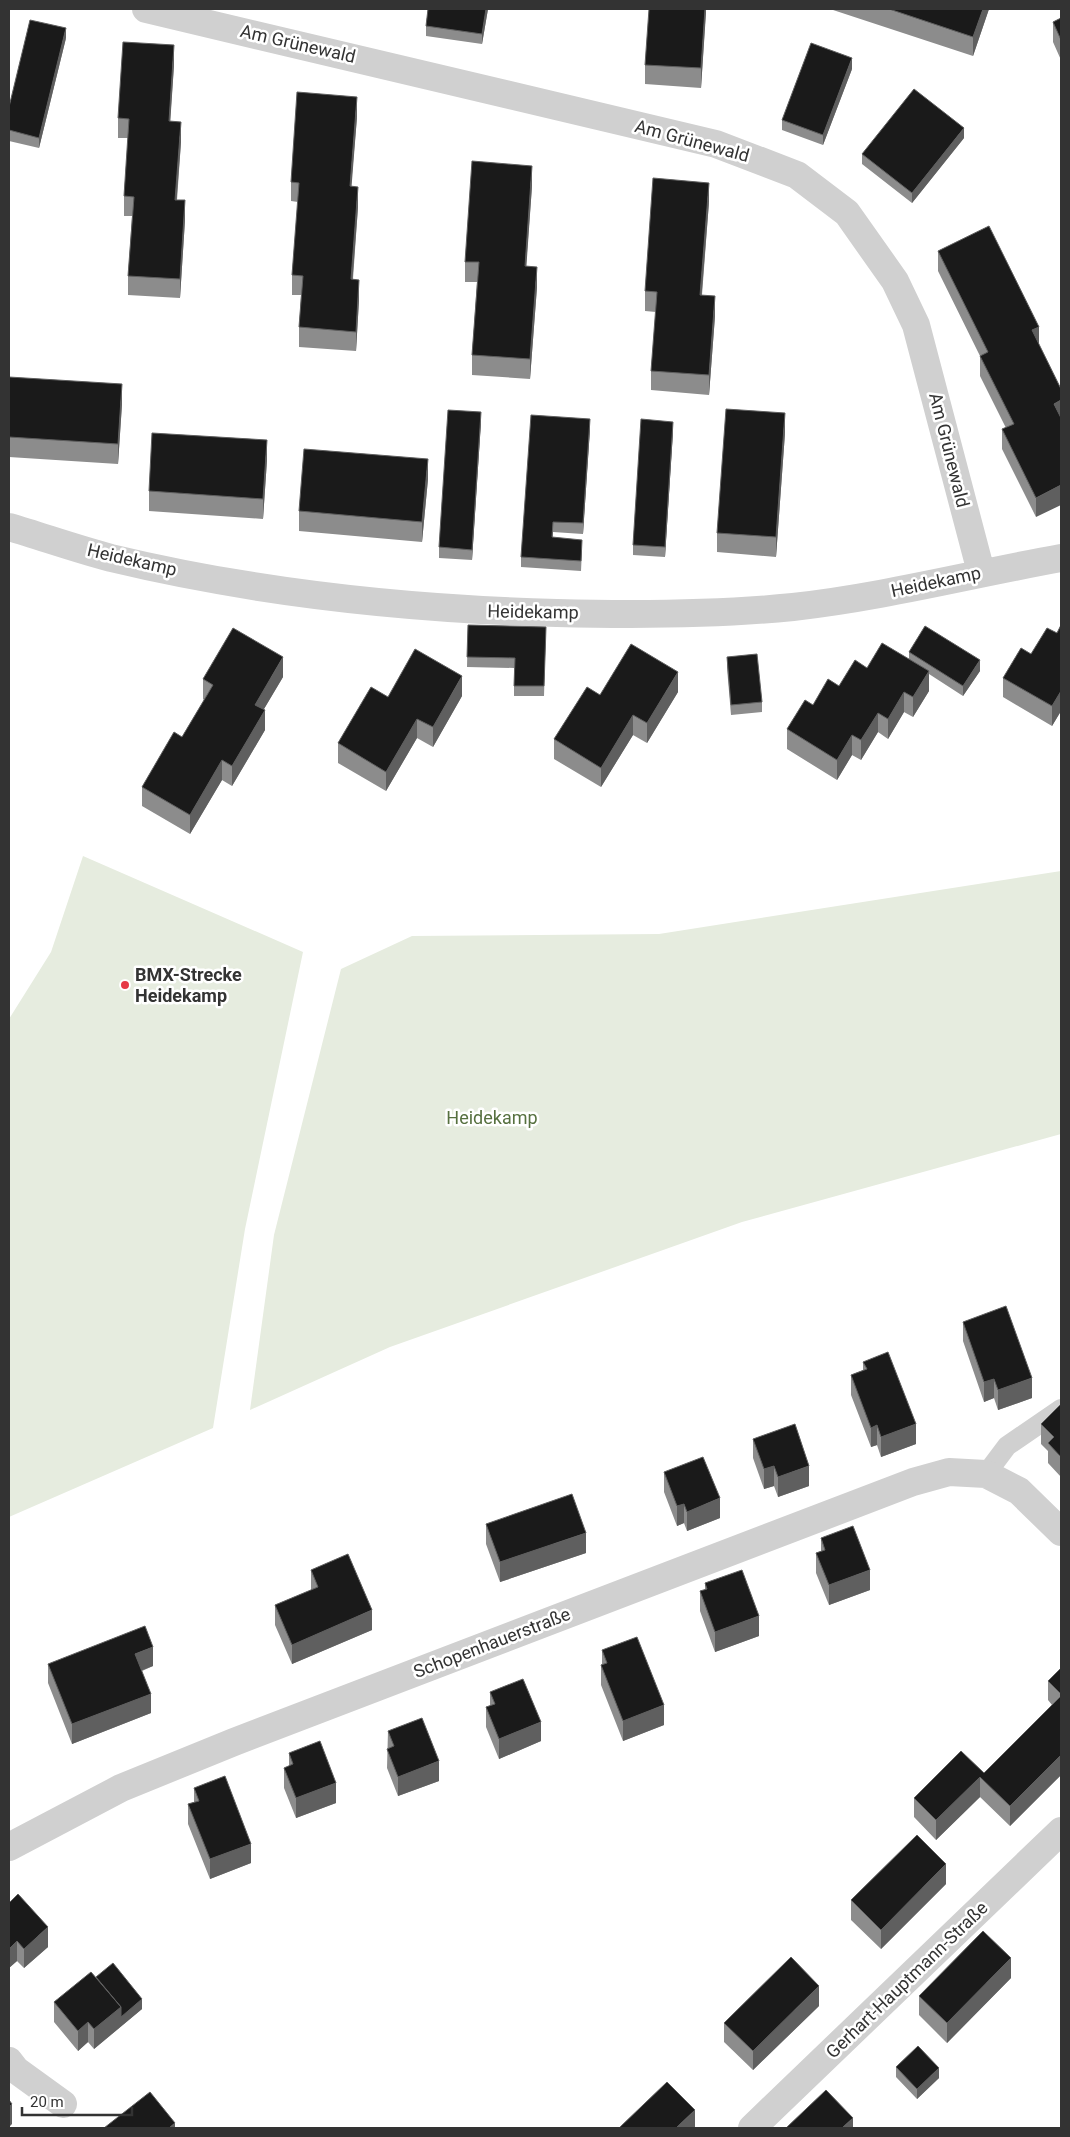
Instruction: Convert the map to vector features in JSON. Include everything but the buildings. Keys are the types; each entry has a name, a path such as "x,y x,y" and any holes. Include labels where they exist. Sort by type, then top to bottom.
{"street":[{"name":"Am Grünewald","path":"146,9 716,144 797,175 847,213 895,281 916,325 981,572"},
{"name":"Heidekamp","path":"9,527 111,558 251,586 475,611 643,616 792,607 902,590 981,572 1061,558"},
{"name":"Schopenhauerstraße","path":"9,1847 121,1788 225,1746 904,1485 948,1472 986,1474 1019,1491 1061,1532"},
{"name":"Gerhart-Hauptmann-Straße","path":"752,2128 1061,1831"},
{"path":"9,2061 16,2070 63,2104"}],"lane":[{"path":"986,1474 1007,1446 1061,1409"}],"green space":[{"path":"83,856 303,952 245,1229 213,1428 9,1517 9,1019 51,952"},
{"name":"Heidekamp","path":"1061,871 1061,1134 742,1222 390,1347 250,1410 274,1235 341,969 412,936 659,934"}],"place":[{"name":"BMX-Strecke Heidekamp","path":"125,985"}]}
